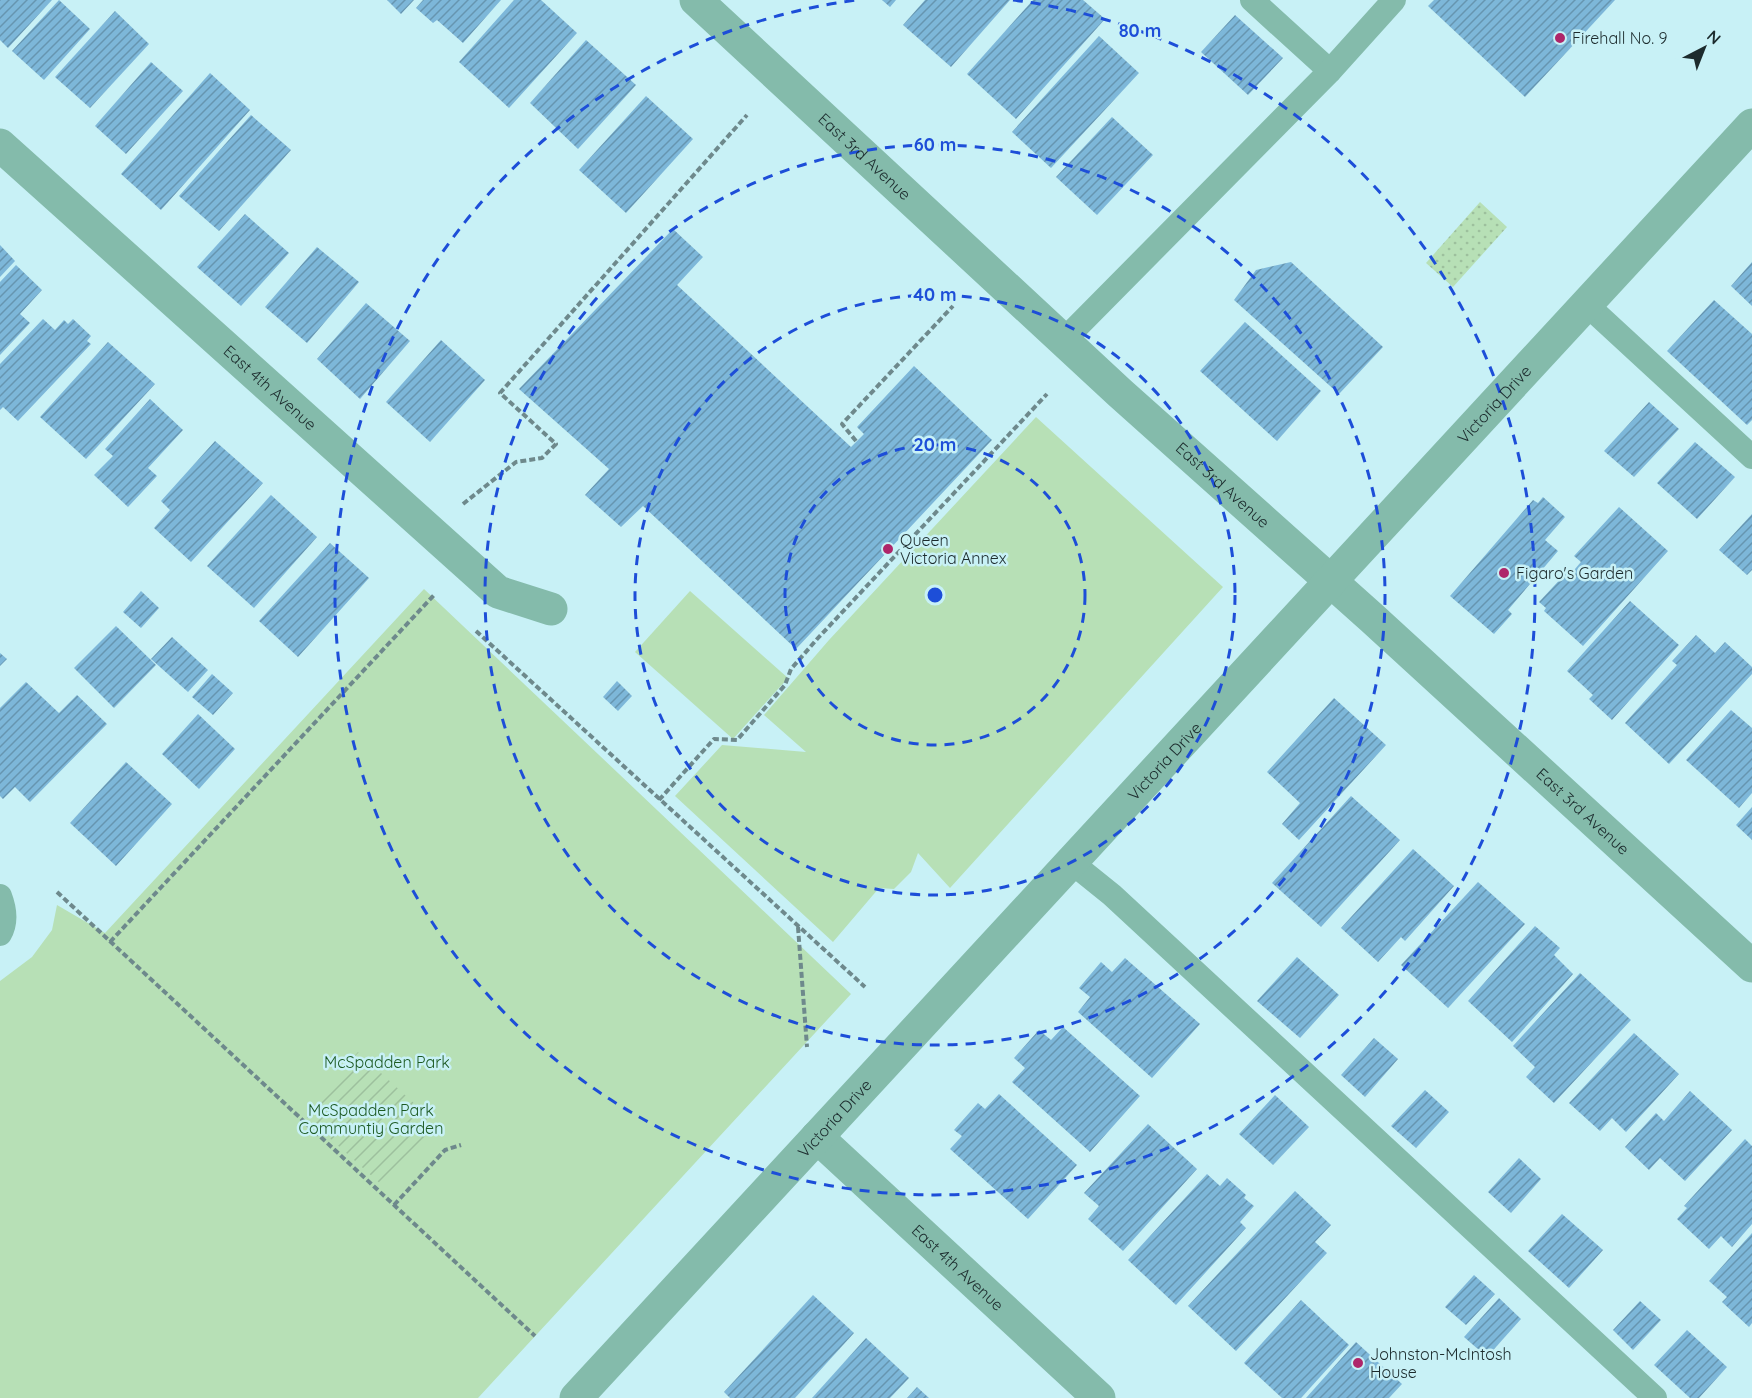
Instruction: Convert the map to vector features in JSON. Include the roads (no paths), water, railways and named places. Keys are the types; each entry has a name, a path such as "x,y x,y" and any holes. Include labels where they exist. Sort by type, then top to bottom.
{"street":[{"name":"East 3rd Avenue","path":"696,0 1064,340 1752,966"},
{"name":"Victoria Drive","path":"576,1398 1752,125"},
{"name":"East 4th Avenue","path":"0,145 498,592 551,609"},
{"name":"East 4th Avenue","path":"817,1137 1099,1398"}],"lane":[{"path":"1252,0 1330,70"},
{"path":"1064,340 1330,70 1394,0"},
{"path":"1586,304 1752,457"},
{"path":"1071,862 1112,895 1655,1398"},
{"path":"0,896 5,909 4,928 0,934"}],"place":[{"name":"Firehall No. 9","path":"1560,38"},
{"name":"Queen Victoria Annex","path":"888,549"},
{"name":"Figaro's Garden","path":"1504,573"},
{"name":"Johnston-McIntosh House","path":"1358,1363"}],"park label":[{"name":"McSpadden Park","path":"387,1062"},
{"name":"McSpadden Park Communtiy Garden","path":"371,1119"}]}
